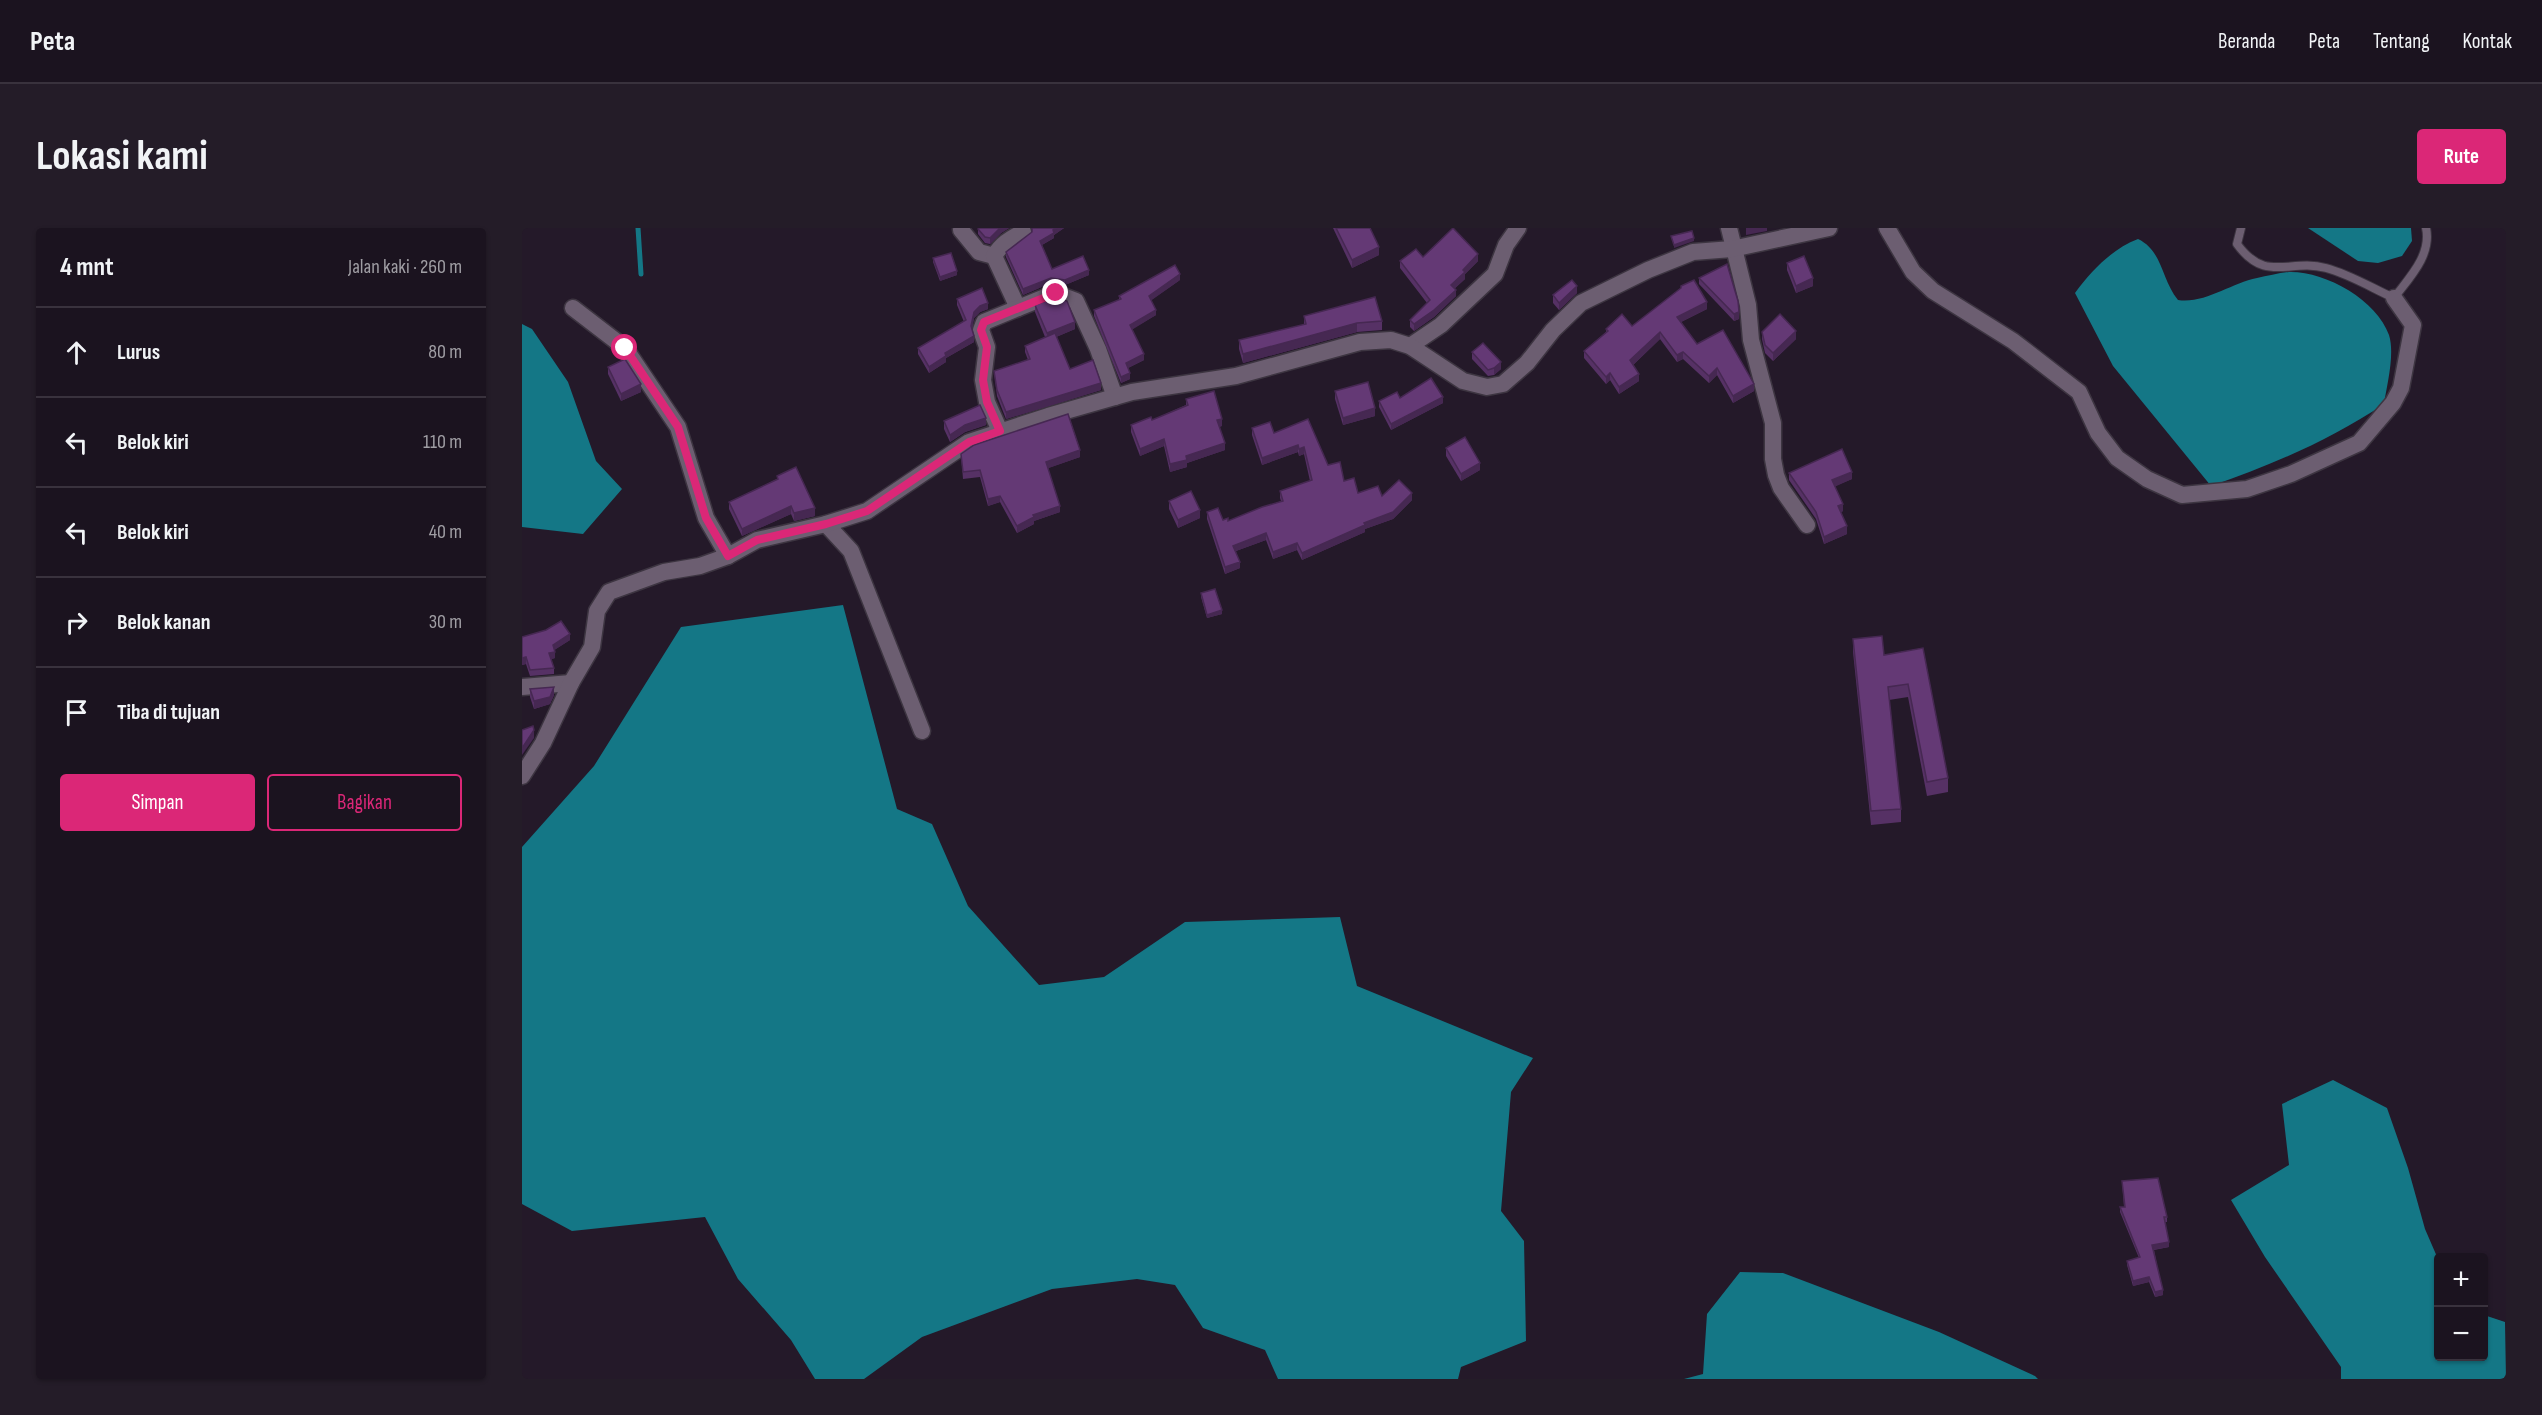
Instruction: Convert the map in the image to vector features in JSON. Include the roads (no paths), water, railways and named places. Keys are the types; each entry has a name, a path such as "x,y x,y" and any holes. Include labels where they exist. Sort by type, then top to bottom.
{"street":[{"path":"1410,346 1441,325 1495,274 1506,245 1518,228"},
{"path":"1729,228 1732,249 1742,276 1748,305 1751,340 1773,423 1773,459 1776,475 1781,488 1807,525"},
{"path":"522,776 543,743 571,683 592,647 597,611 609,592 664,572 700,566 728,556 757,540 826,524 867,511 969,442 1132,392 1236,376 1360,342 1391,340 1410,346 1463,381 1487,387 1503,384 1527,363 1553,330 1581,303 1648,270 1694,252 1732,249 1829,228"},
{"path":"1887,228 1913,272 1933,291 2013,341 2079,392 2098,433 2118,458 2147,479 2182,495 2247,489 2291,474 2359,443 2393,403 2401,388 2412,325 2394,298"},
{"path":"960,230 979,252 994,256"},
{"path":"994,256 999,247 1023,232"},
{"path":"994,256 1018,308"},
{"path":"1000,431 987,402 983,380 987,347 981,330 984,322 1056,293 1076,302 1098,349 1115,397"},
{"path":"573,308 625,348 678,427 706,518 728,556"},
{"path":"826,524 851,551 922,731"},
{"path":"522,687 571,683"}],"lane":[{"path":"2241,228 2237,244 2247,258 2275,269 2322,267 2340,272 2394,298 2423,255 2427,243 2426,228"}],"water":[{"path":"2308,228 2411,228 2412,241 2402,256 2378,263 2358,261"},
{"path":"2138,239 2146,244 2157,258 2178,300 2198,299 2247,281 2289,272 2318,276 2362,299 2383,322 2391,343 2391,360 2384,404 2300,451 2211,486 2113,366 2075,293 2103,261 2120,248"},
{"path":"522,324 532,329 568,382 596,461 622,489 583,534 522,527"},
{"path":"843,605 897,809 932,824 968,906 1039,985 1104,977 1185,922 1340,917 1357,986 1533,1058 1511,1092 1501,1211 1524,1241 1526,1341 1461,1367 1458,1379 1278,1379 1265,1350 1203,1328 1175,1285 1137,1279 1052,1289 922,1337 864,1379 815,1379 791,1340 738,1279 705,1217 572,1231 522,1204 522,847 594,766 681,627"},
{"path":"2333,1080 2387,1108 2408,1168 2425,1229 2435,1253 2434,1361 2488,1361 2488,1316 2505,1322 2506,1379 2341,1379 2341,1367 2265,1257 2231,1200 2289,1165 2282,1104"},
{"path":"1740,1272 1783,1273 1939,1332 2038,1379 1684,1379 1703,1374 1707,1314"}],"waterway":[{"path":"638,228 641,274"}]}
